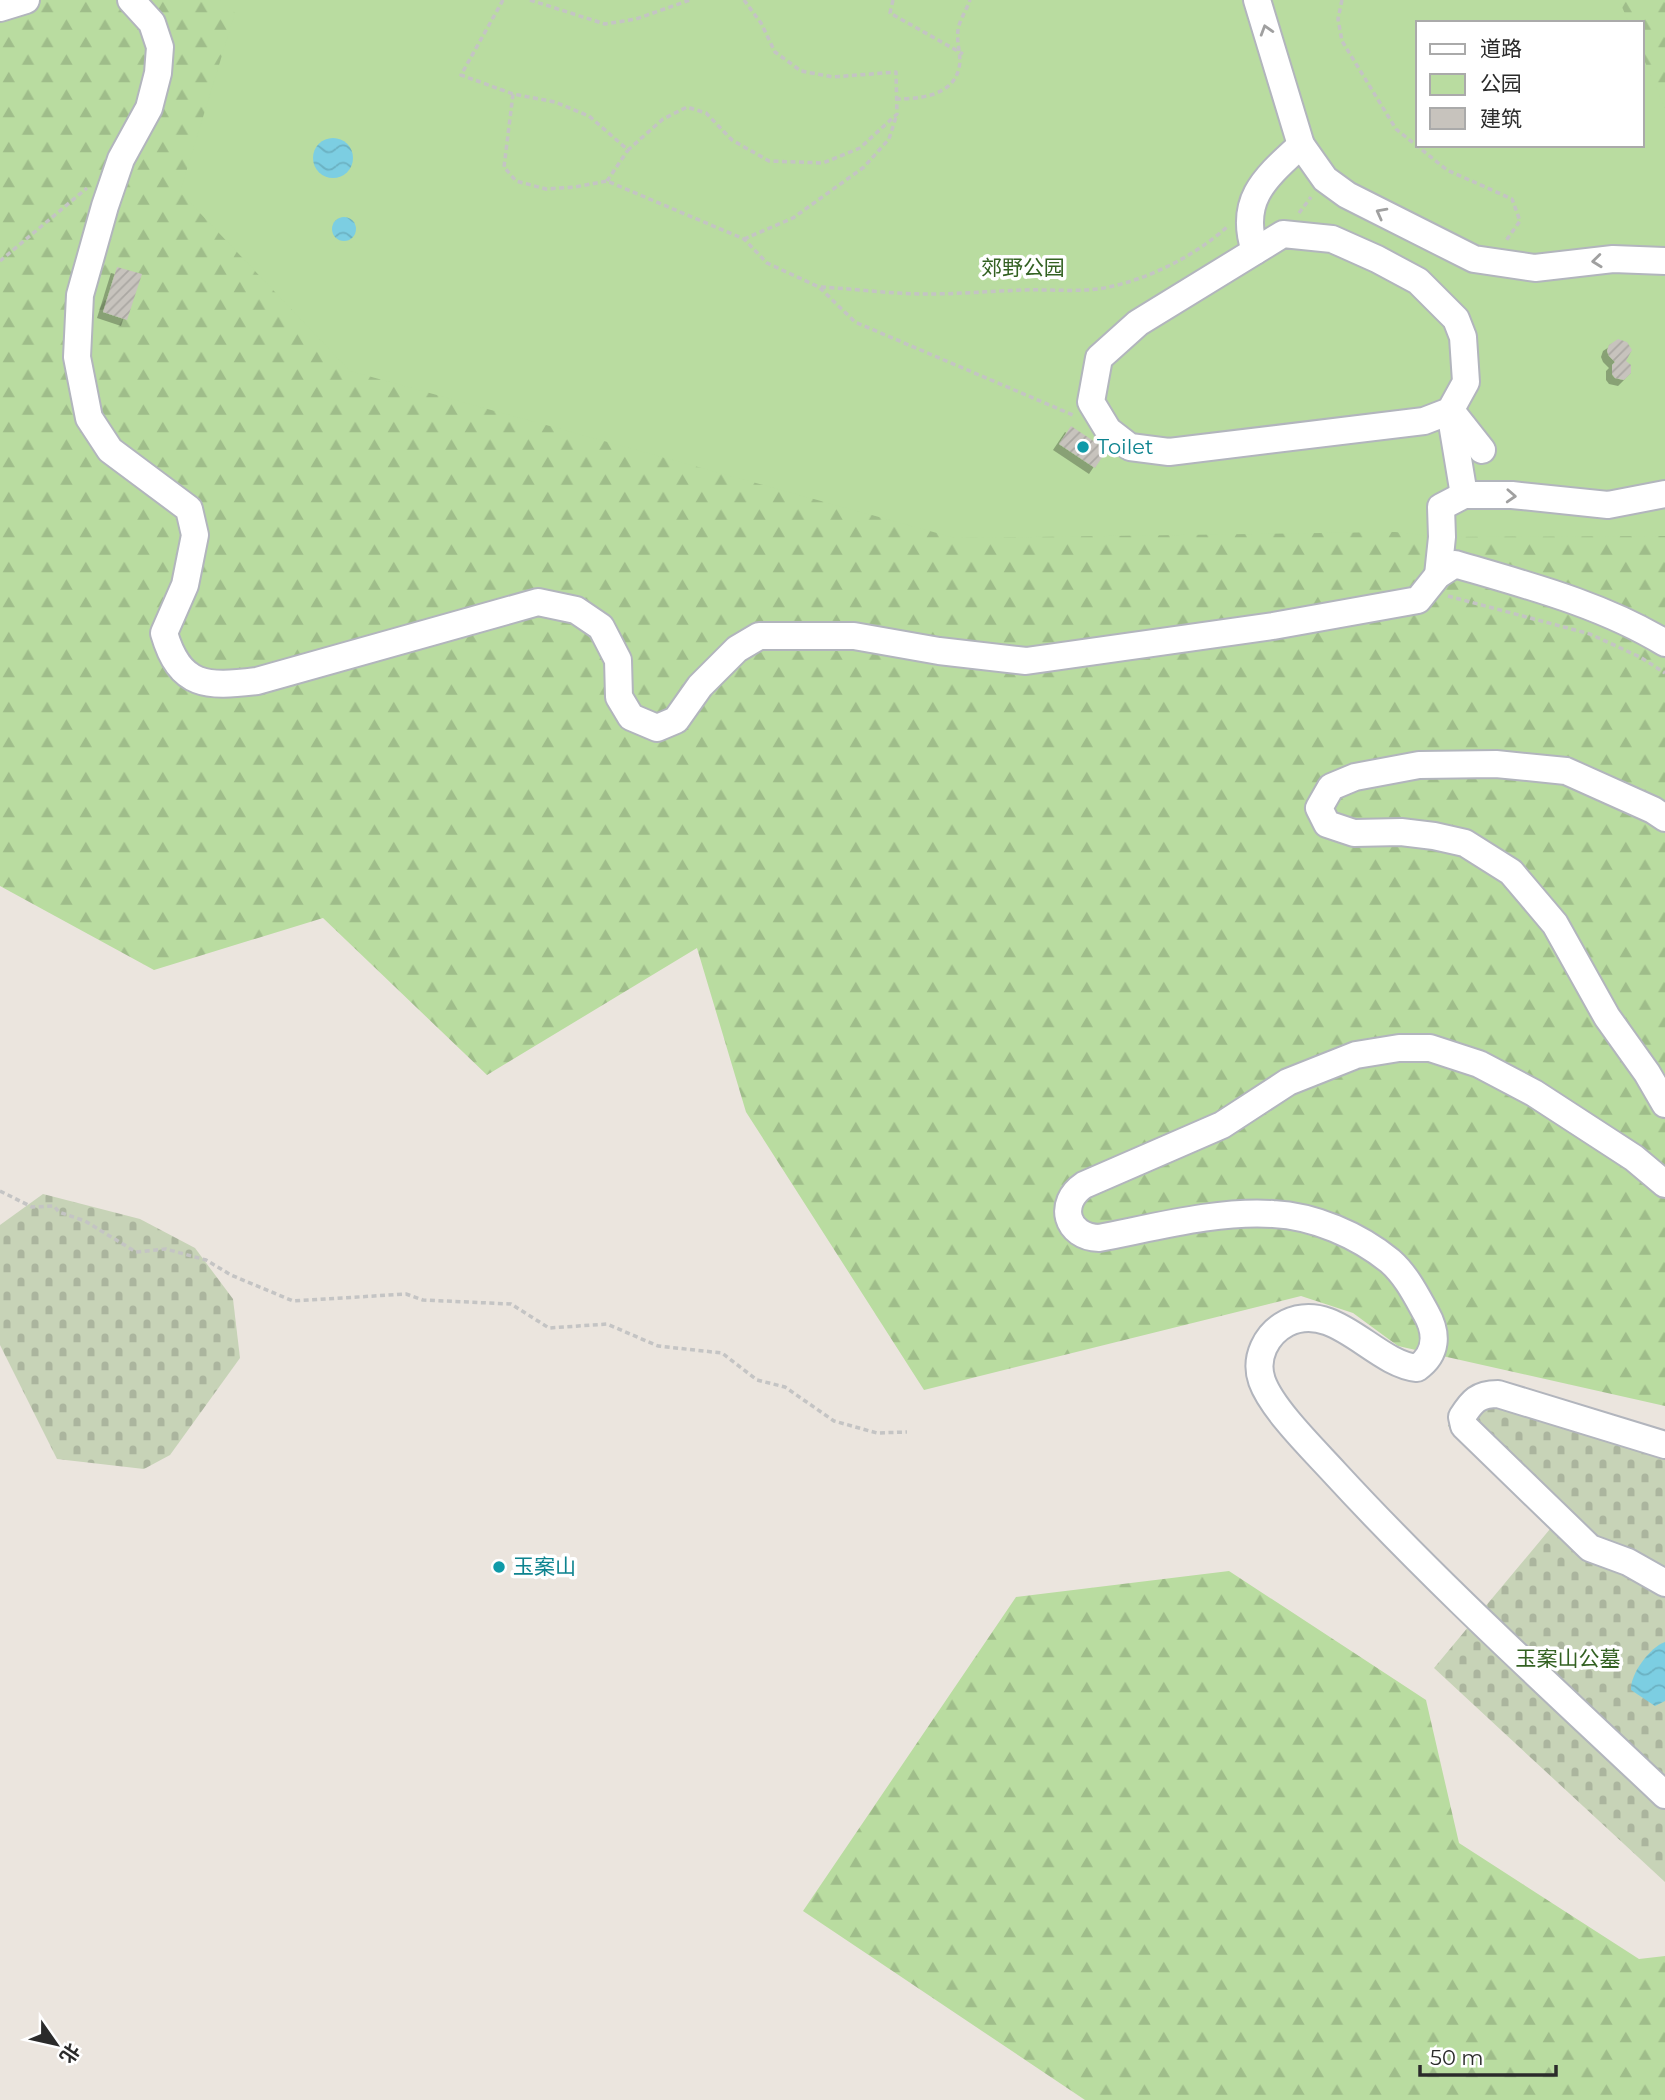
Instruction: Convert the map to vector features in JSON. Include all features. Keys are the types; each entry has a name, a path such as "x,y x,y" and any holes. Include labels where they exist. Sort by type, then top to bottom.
{"street":[{"path":"0,8 26,0"},
{"path":"131,0 152,23 160,47 158,73 149,108 121,159 104,206 80,295 77,357 89,418 110,450 189,509 195,535 185,585 164,633 171,656 191,678 220,685 257,681 538,602 576,610 601,627 618,660 619,697 631,717 657,728 676,720 700,686 737,649 760,636 854,636 939,651 1026,661 1259,628 1418,600 1438,575 1455,564 1549,592 1639,628 1665,643"},
{"path":"1257,0 1300,145 1325,179 1346,194 1474,259 1535,268 1613,259 1665,261"},
{"path":"1255,251 1249,232 1250,204 1273,171 1300,145"},
{"path":"1450,411 1424,421 1169,452 1130,447 1108,430 1091,402 1099,358 1138,323 1283,234 1332,239 1418,281 1456,319 1463,337 1466,383 1450,411 1464,495"},
{"path":"1450,411 1482,450"},
{"path":"1438,575 1442,537 1441,507 1464,495 1512,495 1608,505 1665,494"},
{"path":"1665,818 1566,771 1496,764 1419,765 1355,777 1331,787 1319,808 1327,824 1354,832 1401,832 1434,836 1465,844 1511,872 1555,924 1607,1017 1647,1073 1665,1104"},
{"path":"1665,1184 1634,1158 1534,1093 1479,1064 1430,1048 1399,1048 1356,1055 1288,1082 1222,1125 1130,1168 1084,1185 1077,1190 1069,1203 1069,1219 1084,1236 1208,1217 1273,1214 1320,1223 1360,1240 1391,1262 1413,1289 1429,1318 1435,1345 1427,1361 1417,1368 1405,1367 1391,1361 1356,1335 1312,1318 1287,1323 1266,1340 1259,1361 1262,1381 1281,1411 1348,1487 1477,1616 1665,1795"},
{"path":"1665,1445 1498,1394 1479,1396 1472,1401 1462,1417 1464,1426 1590,1548 1628,1562 1665,1583"}],"path":[{"path":"503,0 461,75 513,94 555,102 589,117 628,150"},
{"path":"530,0 605,24 636,19 690,0"},
{"path":"744,0 761,23 775,52 801,71 833,77 895,72 897,114 890,139 864,167 793,218 744,239"},
{"path":"893,0 890,13 962,53"},
{"path":"896,99 922,99 940,92 954,79 962,53 958,30 970,0"},
{"path":"1342,0 1338,19 1342,41 1396,129 1416,145"},
{"path":"513,94 504,167 516,181 546,189 607,181 744,239 766,263 819,286 926,294 1108,288 1142,277 1211,242 1250,204"},
{"path":"607,181 628,150 663,119 688,107 706,113 732,140 769,161 823,163 860,148 897,114"},
{"path":"1418,147 1447,170 1512,199 1520,221 1492,262"},
{"path":"1283,234 1325,179"},
{"path":"0,261 91,185"},
{"path":"819,286 855,322 1108,430"},
{"path":"1418,600 1443,595 1590,634 1640,657 1665,673"},
{"path":"0,1191 32,1207 54,1206 59,1212 85,1221 136,1252 166,1249 206,1260 231,1275 293,1301 406,1294 423,1300 511,1304 549,1328 607,1324 658,1346 722,1353 757,1380 785,1387 834,1421 877,1433 907,1432"}],"green space":[{"path":"0,0 1665,0 1665,1406 1398,1346 1353,1313 1301,1296 924,1390 746,1112 697,948 487,1075 323,918 154,970 0,886"},
{"name":"郊野公园","path":"220,0 1619,0 1628,21 1416,21 1416,147 1644,147 1644,60 1665,108 1665,536 1442,537 1395,532 955,538 350,371 180,192 235,13"},
{"path":"43,1194 140,1219 195,1248 233,1299 240,1358 170,1455 144,1469 57,1459 0,1345 0,1225"},
{"name":"玉案山公墓","path":"1486,1380 1665,1433 1665,1882 1434,1668 1550,1529 1448,1426 1462,1399"},
{"path":"1229,1571 1426,1700 1459,1843 1639,1959 1665,1956 1665,2100 1085,2100 803,1911 1016,1597"}],"water":[{"path":"333,138 341,139 347,144 352,150 352,166 347,172 341,177 333,178 325,177 319,172 314,166 313,158 314,150 319,144 325,139"},
{"path":"344,217 353,220 356,229 353,238 344,241 335,238 332,229 335,220"},
{"path":"1665,1642 1665,1701 1655,1706 1631,1690 1637,1669 1653,1649"}],"building":[{"path":"117,267 142,274 127,320 103,312"},
{"path":"1618,339 1627,342 1632,350 1626,361 1631,365 1631,373 1624,380 1615,378 1612,374 1612,365 1615,362 1607,351 1609,345"},
{"name":"Toilet","path":"1071,426 1107,450 1095,468 1059,444"}],"place":[{"name":"Toilet","path":"1083,447"},
{"name":"玉案山","path":"499,1567"}]}
